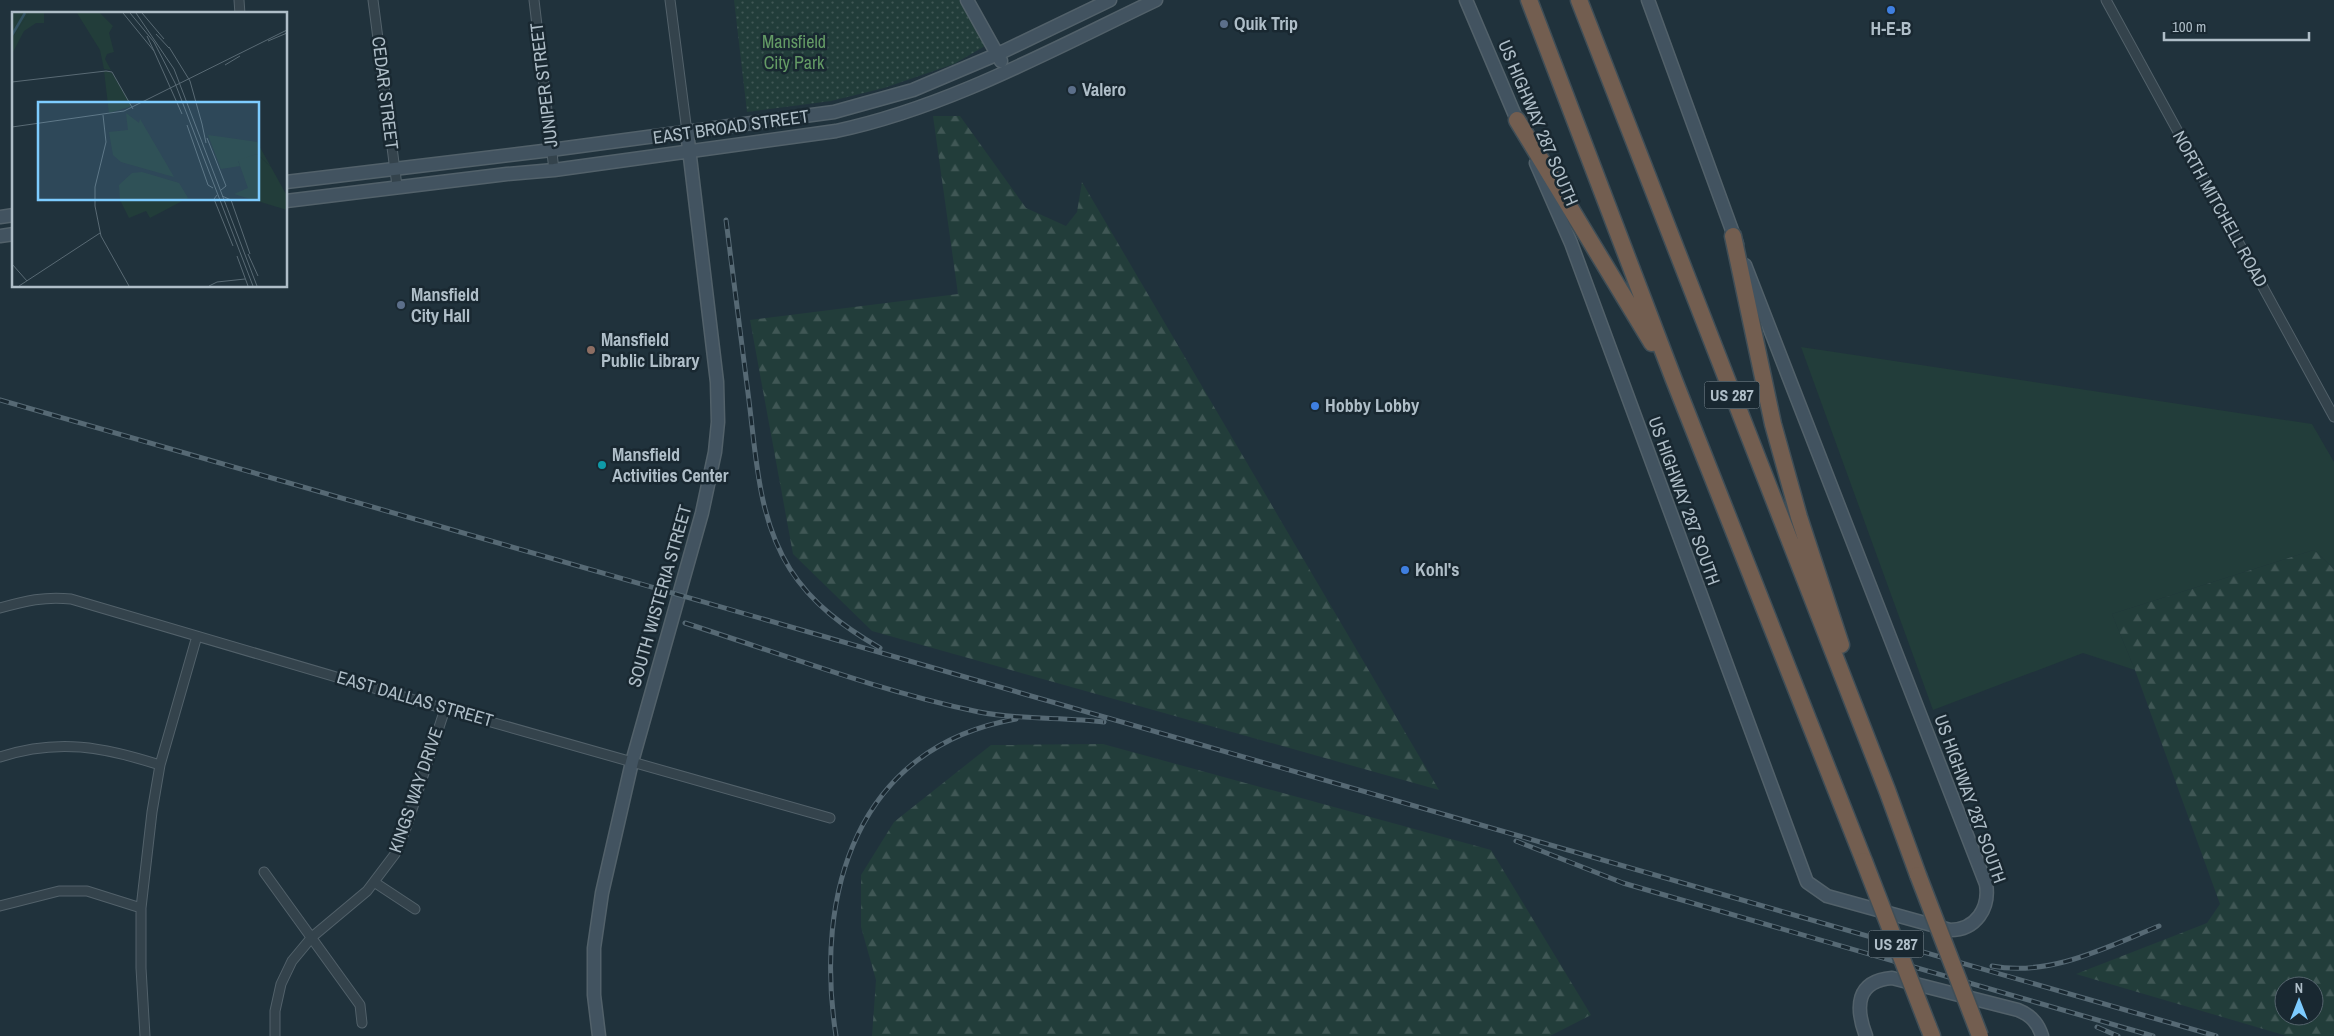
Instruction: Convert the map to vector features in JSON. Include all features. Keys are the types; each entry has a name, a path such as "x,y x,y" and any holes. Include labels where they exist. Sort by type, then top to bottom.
{"highway":[{"name":"US 287","path":"1529,0 1674,380 1930,1031"},
{"name":"US 287","path":"1580,0 1705,326 1887,790 1980,1036"},
{"path":"1518,120 1674,380"},
{"path":"1734,236 1773,424 1796,508 1853,681 1881,752 1887,790"}],"street":[{"name":"CEDAR STREET","path":"374,0 397,186"},
{"name":"JUNIPER STREET","path":"534,0 554,170"},
{"path":"670,0 687,132"},
{"path":"967,0 1006,71"},
{"name":"EAST BROAD STREET","path":"288,182 551,150 834,112 912,90 998,54 1110,0"},
{"name":"EAST BROAD STREET","path":"288,201 397,186 554,170 836,131 916,109 1006,71 1156,0"},
{"name":"US HIGHWAY 287 SOUTH","path":"1466,0 1571,243 1803,875 1814,889 1827,896 1950,930 1964,928 1972,923 1983,911 1987,900 1986,884 1734,236 1648,0"},
{"name":"NORTH MITCHELL ROAD","path":"2106,0 2330,399 2334,417"},
{"path":"1087,12 1096,29"},
{"path":"912,90 916,109"},
{"path":"834,112 836,131"},
{"name":"SOUTH WISTERIA STREET","path":"599,1036 594,995 594,948 609,857 632,762 702,513 715,452 718,422 717,382 687,132"},
{"name":"EAST DALLAS STREET","path":"0,608 34,598 71,599 445,709 830,818"},
{"path":"145,1036 140,968 140,908 152,812 160,765 197,636"},
{"name":"KINGS WAY DRIVE","path":"276,1036 276,1010 281,984 292,961 312,937 367,891 382,874 395,854 405,830 445,709"},
{"path":"0,757 38,747 90,747 118,752 160,765"},
{"path":"264,872 360,1004 362,1023"},
{"path":"374,882 414,909"},
{"path":"0,906 59,891 88,891 140,908"},
{"path":"1866,1036 1860,1011 1861,996 1867,986 1878,979 1892,978 2018,1010 2028,1014 2036,1022 2042,1036"}],"green space":[{"name":"Mansfield City Park","path":"734,0 975,0 995,37 985,46 954,64 884,88 831,101 747,112"},
{"path":"933,116 960,116 1026,208 1066,226 1077,212 1082,182 1439,790 872,631 793,554 750,320 958,294"},
{"path":"1801,347 2312,424 2334,462 2334,569 2314,550 2112,614 2135,670 2083,653 1933,710"},
{"path":"2314,550 2334,569 2334,1036 2287,1036 2076,974 2207,923 2220,904 2135,670 2112,614"},
{"path":"1103,744 1491,850 1591,1015 1550,1036 872,1036 876,980 861,927 861,875 894,822 991,745"}],"railway":[{"path":"726,220 756,461 764,506 771,528 779,549 790,569 808,593 830,614 880,648"},
{"path":"0,400 2216,1036"},
{"path":"685,623 868,683 979,712 994,715 1104,722"},
{"path":"836,1036 831,983 832,930 841,881 858,835 883,794 917,760 961,735 1016,719"},
{"path":"1516,841 1623,883 2153,1036"},
{"path":"1992,966 2014,968 2057,964 2099,951 2159,926"},
{"path":"2097,1027 2118,1036"}],"place":[{"name":"H-E-B","path":"1891,10"},
{"name":"Quik Trip","path":"1224,24"},
{"name":"Valero","path":"1072,90"},
{"name":"Mansfield City Hall","path":"401,305"},
{"name":"Mansfield Public Library","path":"591,350"},
{"name":"Hobby Lobby","path":"1315,406"},
{"name":"Mansfield Activities Center","path":"602,465"},
{"name":"Kohl's","path":"1405,570"}]}
